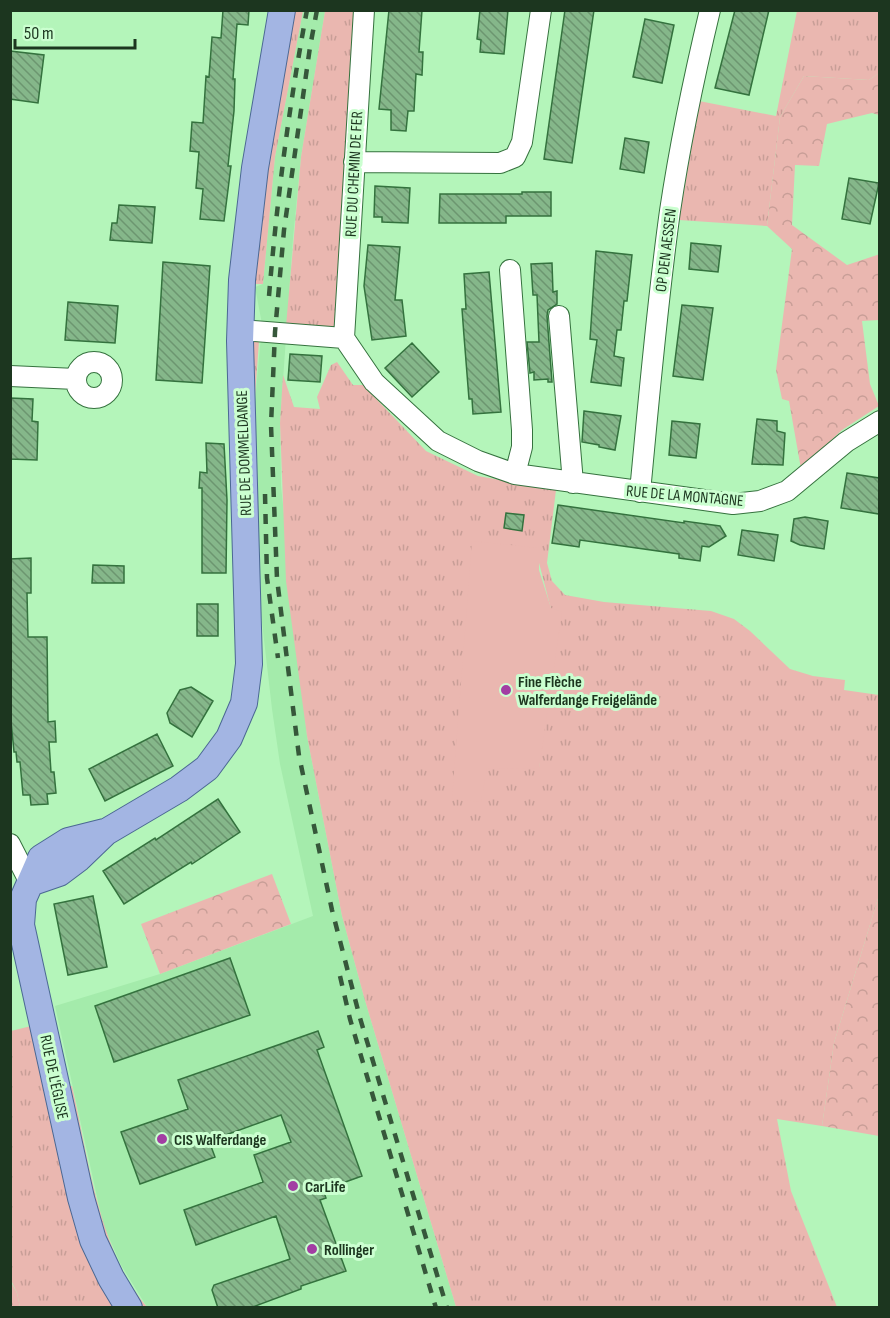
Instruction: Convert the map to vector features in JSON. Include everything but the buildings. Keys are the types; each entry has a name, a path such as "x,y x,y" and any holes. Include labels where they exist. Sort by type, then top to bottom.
{"main road":[{"name":"RUE DE DOMMELDANGE","path":"30,883 59,873 79,858 106,832 179,789 207,768 229,738 244,703 249,664 241,330 242,280 255,168 282,10"},
{"name":"RUE DE L'ÉGLISE","path":"30,883 23,900 21,925 81,1198 93,1240 111,1278 129,1308"}],"street":[{"name":"RUE DU CHEMIN DE FER","path":"344,338 364,10"},
{"path":"354,162 500,163 515,157 522,142 541,10"},
{"name":"OP DEN AESSEN","path":"640,492 657,312 670,211 689,99 710,10"},
{"path":"510,270 522,430 522,447 515,474"},
{"path":"559,316 573,483"},
{"path":"241,330 344,338"},
{"name":"RUE DE LA MONTAGNE","path":"344,338 374,382 438,441 478,461 515,474 573,483 733,504 760,501 787,491 846,442 879,421"},
{"path":"10,376 76,379"},
{"path":"10,844 30,883"}],"shaded area":[{"path":"303,11 325,11 301,157 280,423 281,486 307,736 342,916 456,1307 147,1307 121,1265 103,1224 55,1006 160,974 313,916 280,764 272,709 257,579 253,424 262,324 255,287 263,284 275,157"}],"green space":[{"path":"293,11 303,11 275,157 263,284 253,284 256,238"},
{"path":"325,11 356,11 339,319 332,328 286,326 301,157"},
{"path":"797,11 879,11 879,73 869,80 804,76 780,117 767,226 679,220 699,101 776,116"},
{"path":"879,73 879,115 872,113 827,124 819,166 795,165 792,225 847,265 880,254 879,320 862,321 870,384 879,406 842,430 801,469 789,401 782,399 776,370 792,249 767,226 780,117 804,76 869,80"},
{"path":"250,340 259,341 253,424"},
{"path":"337,362 353,385 363,385 426,451 478,476 556,490 547,563 552,581 565,595 604,602 711,611 734,619 790,669 813,676 845,680 844,690 879,695 879,895 834,1043 822,1126 777,1119 791,1191 837,1307 456,1307 342,916 307,736 286,581 280,423 283,375 294,407 320,409 317,397 331,365","holes":["538,559 551,609 539,768 487,768"]},
{"name":"Fine Flèche Walferdange Freigelände","path":"472,541 539,548 539,570 551,608 562,612 539,769 487,768 481,802 452,799"},
{"path":"272,874 291,924 160,974 141,924"},
{"path":"879,895 879,1136 822,1126 834,1043"},
{"path":"43,1023 58,1089 72,1086 90,1172 106,1231 131,1285 147,1307 20,1307 11,1280 11,1031"},
{"path":"10,1280 17,1293 20,1307 11,1307"}],"railway":[{"path":"269,296 284,153 307,10"},
{"path":"317,10 284,230 275,332 271,425 277,579 299,756 332,910 360,1018 447,1308"},
{"path":"265,494 267,578 278,658"},
{"path":"340,976 350,1019 436,1308"}],"place":[{"name":"Fine Flèche Walferdange Freigelände","path":"506,690"},
{"name":"CIS Walferdange","path":"162,1139"},
{"name":"CarLife","path":"293,1186"},
{"name":"Rollinger","path":"312,1249"}]}
